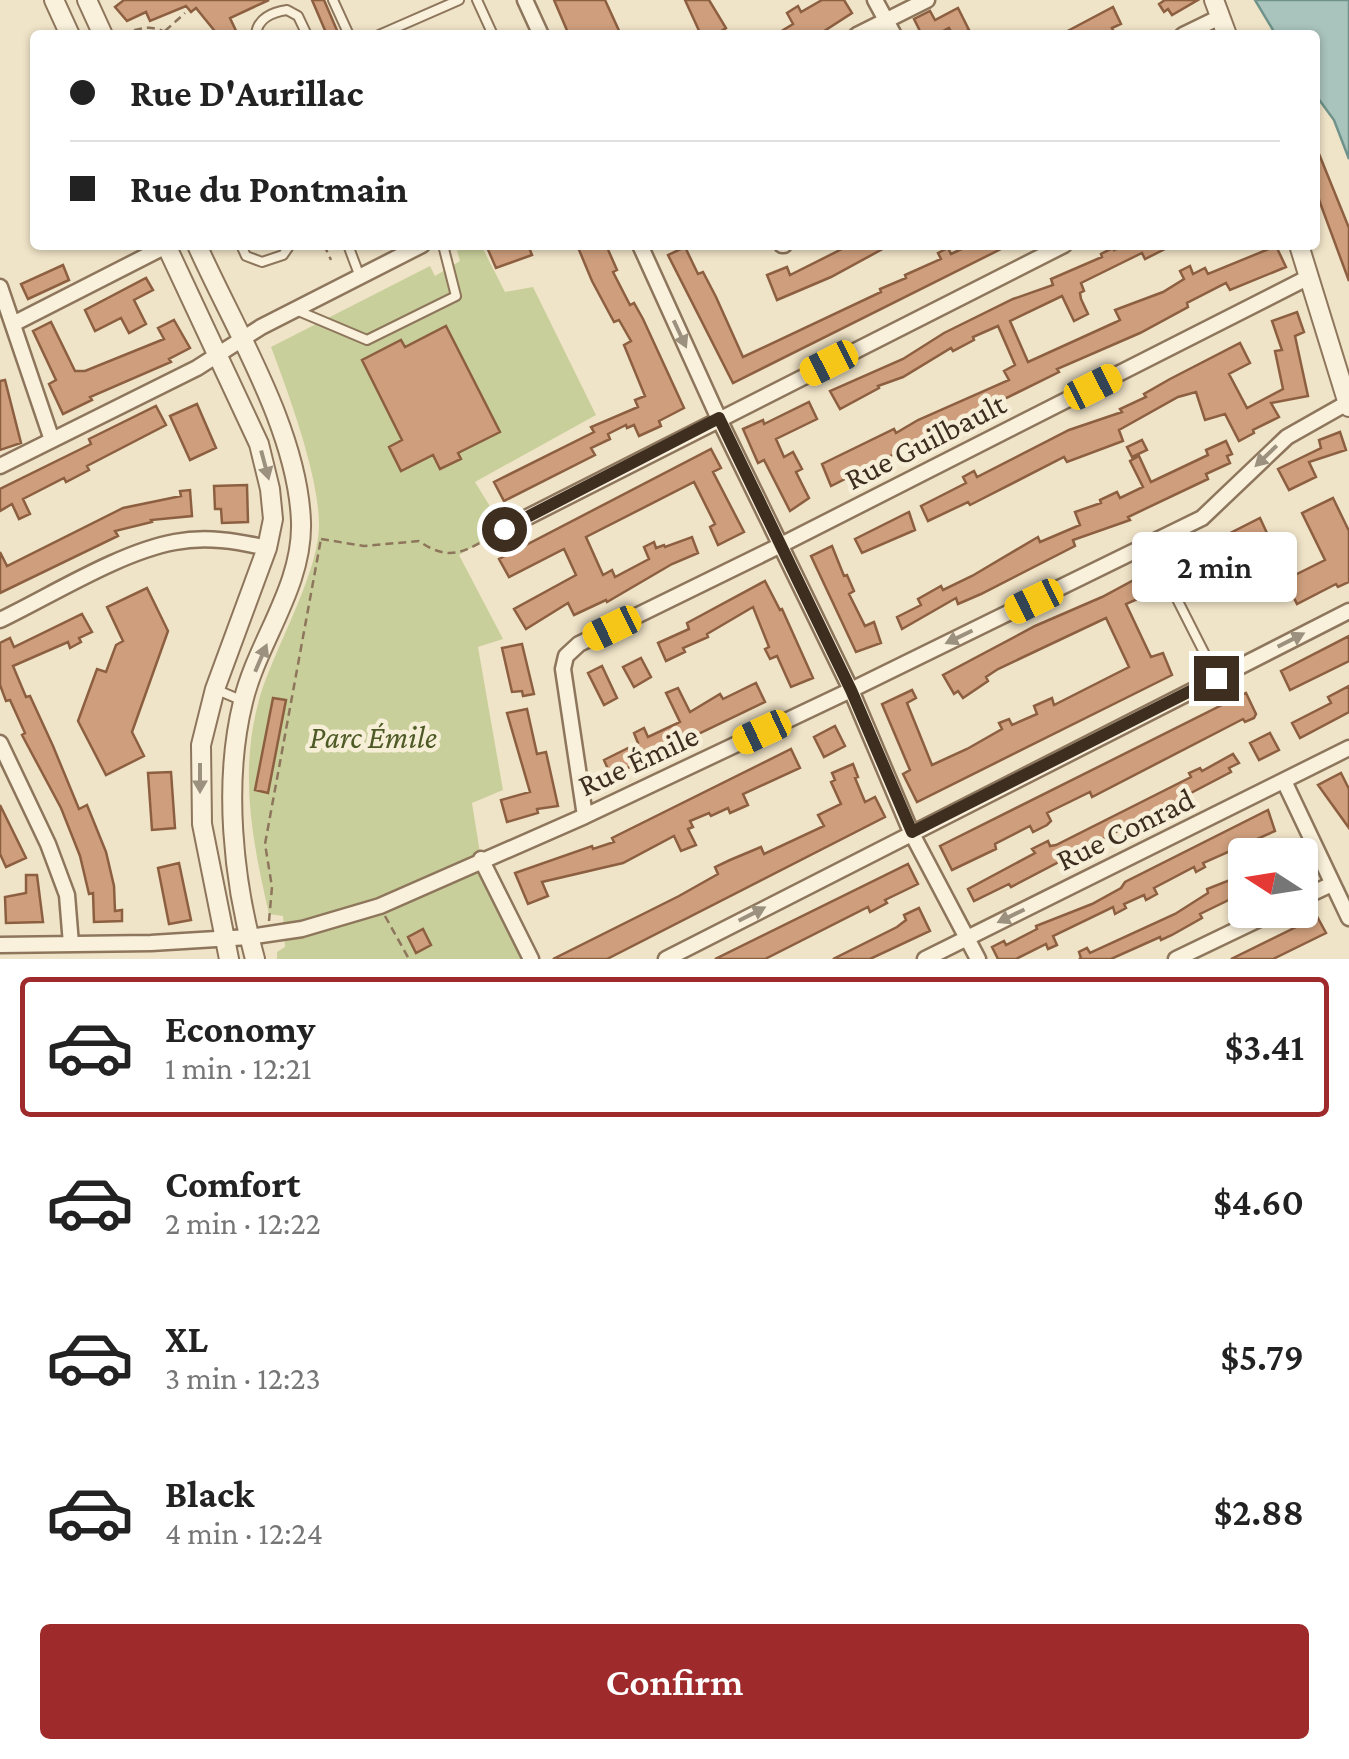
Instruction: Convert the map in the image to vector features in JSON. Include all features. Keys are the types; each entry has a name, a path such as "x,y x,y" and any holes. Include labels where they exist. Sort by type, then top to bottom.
{"street":[{"path":"54,0 68,30"},
{"path":"87,0 101,30"},
{"path":"525,0 539,30"},
{"path":"876,0 891,30"},
{"path":"867,30 927,0"},
{"path":"1193,30 1220,17"},
{"path":"12,324 158,250"},
{"path":"168,250 259,444 273,519 267,548 215,688 201,745 202,824 229,959"},
{"path":"199,250 287,446 297,491 300,536 281,608 243,701 235,754 234,832 255,959"},
{"path":"0,466 197,368 240,340 413,250"},
{"path":"642,250 851,690 912,832 978,959"},
{"path":"504,529 1054,250"},
{"path":"1301,250 1348,405"},
{"name":"Rue Guilbault","path":"585,816 563,669 566,656 578,644 1309,277"},
{"path":"1,295 52,440"},
{"name":"Rue Émile","path":"0,945 249,937 302,929 380,906 585,816 1202,518 1287,437 1348,405"},
{"path":"0,620 146,548 180,541 231,540 267,548"},
{"path":"666,959 1349,611"},
{"path":"0,742 48,844 67,895 71,944"},
{"name":"Rue Conrad","path":"925,959 1349,748"},
{"path":"1284,781 1349,918"},
{"path":"481,859 530,959"},
{"path":"1318,891 1332,884"},
{"path":"1176,959 1241,928"}],"lane":[{"path":"333,0 347,30"},
{"path":"391,30 459,0"},
{"path":"477,0 491,30"},
{"path":"257,30 263,19 286,10 298,16 305,30"},
{"path":"243,250 256,262 276,258 285,250"},
{"path":"350,250 360,277"},
{"path":"296,310 367,340 456,296 444,250"},
{"path":"1149,544 1216,678"},
{"path":"215,688 243,701"}],"path":[{"path":"166,30 185,13"},
{"path":"326,250 331,260"},
{"path":"300,536 364,546 419,541 430,549 459,554 504,529"},
{"path":"269,934 272,886 265,844 320,539"},
{"path":"380,906 409,959"}],"green space":[{"name":"Parc Émile","path":"484,250 505,292 533,287 596,415 475,482 504,529 459,555 503,639 478,647 503,790 472,803 481,859 530,959 277,959 277,952 285,947 283,916 269,914 263,888 250,810 249,757 258,704 312,566 319,523 308,458 271,347 430,266 435,276 460,261 457,251"}],"water":[{"path":"1255,0 1349,0 1349,159 1334,120 1320,101 1320,30 1273,30"}],"building":[{"path":"124,0 269,0 230,18 236,30 214,30 196,8 191,12 186,6 150,21 146,12 127,21 115,7"},
{"path":"312,0 324,0 337,30 325,30"},
{"path":"554,0 605,0 619,30 567,30"},
{"path":"685,0 709,0 726,28 699,30"},
{"path":"822,0 844,0 852,13 826,30 783,30 793,24 787,13 798,6 801,12"},
{"path":"1165,0 1198,0 1172,15 1159,4"},
{"path":"1113,7 1121,24 1113,30 1069,30"},
{"path":"958,8 969,30 920,30 914,19 930,11 935,20"},
{"path":"1320,156 1349,228 1349,281 1320,203"},
{"path":"488,250 530,250 532,255 496,268"},
{"path":"579,250 608,250 617,270 613,272 630,305 634,303 643,319 684,408 659,421 661,426 639,436 634,425 608,434 610,439 591,448 595,455 504,501 494,482 594,432 591,427 638,407 635,400 645,396 624,345 631,341 619,320 614,322"},
{"path":"686,250 698,274 703,272 743,357 881,292 880,289 906,278 905,275 941,259 938,253 944,250 951,254 959,250 999,250 733,383 668,255"},
{"path":"840,250 881,250 777,300 767,275 787,267 790,275"},
{"path":"1109,250 1163,250 1145,259 1142,253 1081,283 1081,299 1088,314 1074,321 1062,296 1010,321 1028,362 1120,320 1115,310 1163,292 1184,279 1180,271 1190,266 1193,274 1205,268 1208,274 1266,250 1278,250 1286,267 1230,290 1226,283 1140,333 1057,369 1059,372 979,414 831,486 822,464 1009,380 1004,371 1015,365 998,326 840,409 830,391 903,359 944,333 1013,299 1053,285 1051,279 1102,257"},
{"path":"63,265 69,280 28,299 21,284"},
{"path":"146,278 153,290 134,300 146,324 129,333 121,318 95,331 85,310"},
{"path":"1297,312 1304,332 1295,336 1308,396 1271,403 1279,417 1253,430 1254,433 1239,441 1225,414 1205,420 1196,392 1178,397 1119,430 1123,441 1067,462 1064,457 970,505 968,502 928,521 921,506 966,483 963,477 974,471 977,477 1069,430 1122,412 1120,409 1146,397 1144,394 1240,343 1250,363 1229,374 1247,408 1283,389 1275,351 1282,350 1272,321"},
{"path":"174,320 190,348 169,359 171,362 90,397 92,400 63,414 49,384 56,380 33,331 51,322 75,371 85,371 164,339 158,328"},
{"path":"446,326 500,432 458,453 461,459 440,469 433,455 401,471 389,447 402,440 362,360 401,340 405,347"},
{"path":"5,380 21,443 0,450 0,381"},
{"path":"809,402 817,419 776,439 784,457 793,452 802,469 796,472 809,498 790,511 764,460 758,463 743,429 763,420 764,424"},
{"path":"197,404 216,448 190,460 170,416"},
{"path":"156,406 166,425 87,466 89,470 66,482 64,478 23,499 30,514 19,519 12,504 0,511 0,489 91,444 89,439"},
{"path":"1340,432 1346,450 1309,462 1316,477 1289,490 1278,469 1321,448 1319,440"},
{"path":"1142,440 1147,450 1132,457 1127,447"},
{"path":"1226,441 1232,454 1227,456 1230,463 1206,474 1208,479 1128,517 1130,520 1073,540 1075,546 981,594 958,604 956,598 902,629 897,617 921,605 918,599 972,576 1038,537 1040,542 1080,525 1075,512 1101,503 1100,500 1117,492 1120,498 1143,487 1130,461 1139,456 1151,482 1208,455 1206,450"},
{"path":"711,449 721,468 713,472 744,532 718,545 710,527 715,524 694,482 586,537 603,575 612,570 615,577 649,559 644,547 654,542 656,548 665,547 692,537 698,553 607,602 574,615 568,603 526,629 514,609 576,575 564,549 509,577 499,559"},
{"path":"247,485 248,522 222,523 221,509 215,509 214,486"},
{"path":"190,490 192,516 151,520 115,531 118,536 0,593 0,552 7,566 123,508 181,496 180,491"},
{"path":"1333,498 1349,531 1349,582 1338,587 1336,584 1297,604 1285,580 1325,560 1302,513"},
{"path":"909,512 915,530 862,553 855,539"},
{"path":"1260,518 1273,546 1191,588 1177,560"},
{"path":"832,546 854,591 849,594 865,626 874,622 881,643 856,652 811,556"},
{"path":"1145,574 1153,592 1126,604 1151,657 1163,653 1172,675 917,802 903,774 910,770 882,704 912,690 916,698 907,703 932,765 967,749 1002,729 999,723 1009,719 1012,725 1037,714 1034,706 1052,698 1054,705 1129,667 1106,618 998,669 963,698 958,691 954,694 943,675"},
{"path":"765,581 813,678 791,687 777,656 770,659 765,649 769,647 753,607 666,661 658,643 689,629 687,623"},
{"path":"147,588 168,631 132,732 144,756 106,775 78,721 97,669 106,672 116,645 123,641 107,607"},
{"path":"82,614 92,632 79,638 81,642 70,648 68,642 13,666 79,809 87,805 106,852 115,911 122,910 122,921 94,922 93,893 89,894 80,856 61,808 0,685 0,643 10,638 14,647"},
{"path":"1349,636 1349,661 1290,690 1281,671"},
{"path":"522,644 534,694 523,696 522,691 512,692 502,648"},
{"path":"641,658 651,677 634,687 623,667"},
{"path":"602,666 617,698 604,705 588,673"},
{"path":"756,683 765,702 611,776 604,760 638,743 634,733 644,728 648,737 680,722 666,693 678,688 690,712 720,694 723,699"},
{"path":"1349,686 1349,712 1300,738 1292,723 1331,703 1328,697"},
{"path":"1246,693 1256,714 1254,718 1245,722 1243,719 1092,797 1090,792 1047,813 1051,821 1047,825 1033,832 1030,826 995,844 996,849 952,870 940,846"},
{"path":"273,698 286,700 268,793 255,790"},
{"path":"527,709 537,754 546,752 558,806 537,809 538,813 507,822 501,800 530,792 507,713"},
{"path":"835,726 845,746 824,757 814,737"},
{"path":"1270,733 1279,750 1259,760 1250,743"},
{"path":"791,749 800,768 743,794 748,805 690,821 693,827 688,829 696,845 681,851 674,836 623,863 542,882 548,896 528,904 515,873 614,842 612,838"},
{"path":"1233,754 1239,763 1229,768 1231,772 1011,887 1009,884 974,901 968,889 1035,853 1032,849 1048,841 1050,846 1056,845 1191,777 1189,773 1200,768 1202,771"},
{"path":"853,764 865,802 875,797 885,817 607,959 553,959 718,874 715,867 761,847 764,854 824,826 818,815 841,804 831,782 835,780 832,773"},
{"path":"171,772 175,828 152,830 148,773"},
{"path":"1341,773 1349,789 1349,828 1318,785"},
{"path":"0,805 26,858 6,867 0,854"},
{"path":"1268,810 1275,831 1259,838 1228,838 1228,852 1203,863 1205,867 1196,872 1194,867 1154,888 1157,894 1146,900 1144,895 1124,904 1126,908 1115,914 1113,907 1053,936 1057,945 1048,949 1046,944 1016,959 998,959 992,947 1004,941 1006,945 1037,929 1036,926 1092,904 1125,882"},
{"path":"179,863 191,920 169,924 158,868"},
{"path":"908,864 918,884 870,912 868,907 765,959 715,959"},
{"path":"26,875 37,875 43,922 6,923 5,897 26,893"},
{"path":"1228,881 1228,900 1161,940 1160,937 1111,959 1079,959 1079,952 1087,948 1090,953 1175,914 1208,893 1207,889"},
{"path":"919,908 930,931 870,959 833,959 897,927 906,920 904,915"},
{"path":"1318,918 1326,933 1273,959 1231,959 1294,928 1318,928"},
{"path":"423,929 431,945 416,953 408,937"}],"route":[{"path":"504,529 719,418 851,690 912,832 1216,678"}]}
